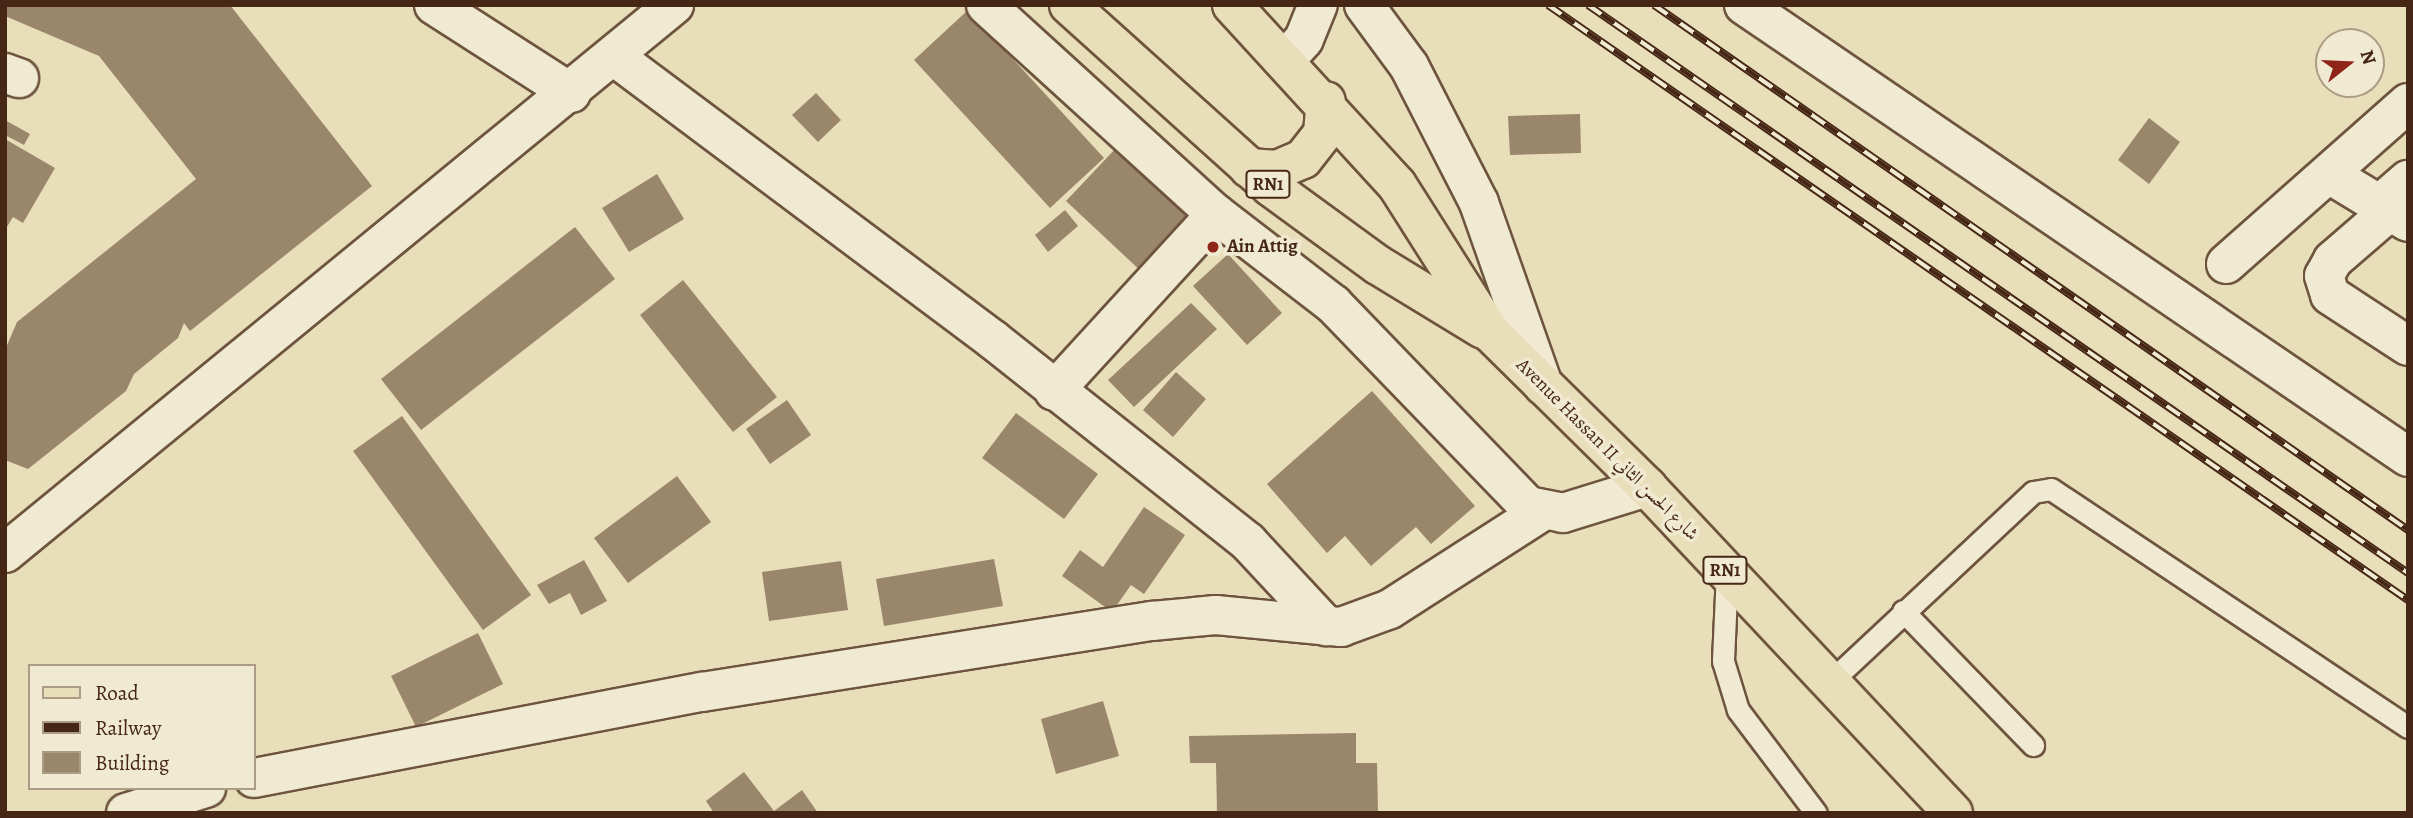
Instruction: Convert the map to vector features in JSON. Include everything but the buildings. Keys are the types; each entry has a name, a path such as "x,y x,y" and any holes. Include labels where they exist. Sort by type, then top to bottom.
{"main road":[{"name":"Avenue Hassan II شارع الحسن الثاني","path":"1069,5 1249,168 1378,265 1490,333 1647,487 1953,813"},
{"name":"Avenue Hassan II شارع الحسن الثاني","path":"1232,5 1287,58 1398,184 1490,333"},
{"path":"1249,168 1278,170 1303,159 1323,133 1326,101"}],"street":[{"path":"434,5 571,93"},
{"path":"5,553 615,57 674,5"},
{"path":"986,5 1216,214 1333,304 1517,497 1541,512 1563,513 1647,487"},
{"path":"1287,58 1304,39 1318,5"},
{"path":"1364,5 1409,66 1479,203 1543,385"},
{"path":"1744,5 2408,457"},
{"path":"615,57 1248,542 1326,626"},
{"path":"2226,264 2408,103"},
{"path":"2329,174 2397,204 2327,267 2325,286 2408,346"},
{"path":"1054,391 1216,214"},
{"path":"256,778 702,692 1153,621 1216,615 1326,626 1390,609 1541,512"},
{"path":"126,813 189,799"}],"lane":[{"path":"1830,682 1903,611 2034,492 2051,489 2408,727"},
{"path":"1727,572 1723,661 1738,710 1816,813"},
{"path":"1903,611 2034,745"}],"railway":[{"path":"1548,5 2408,600"},
{"path":"1588,5 2408,573"},
{"path":"1654,5 2408,530"}],"place":[{"name":"Ain Attig","path":"1213,247"}]}
